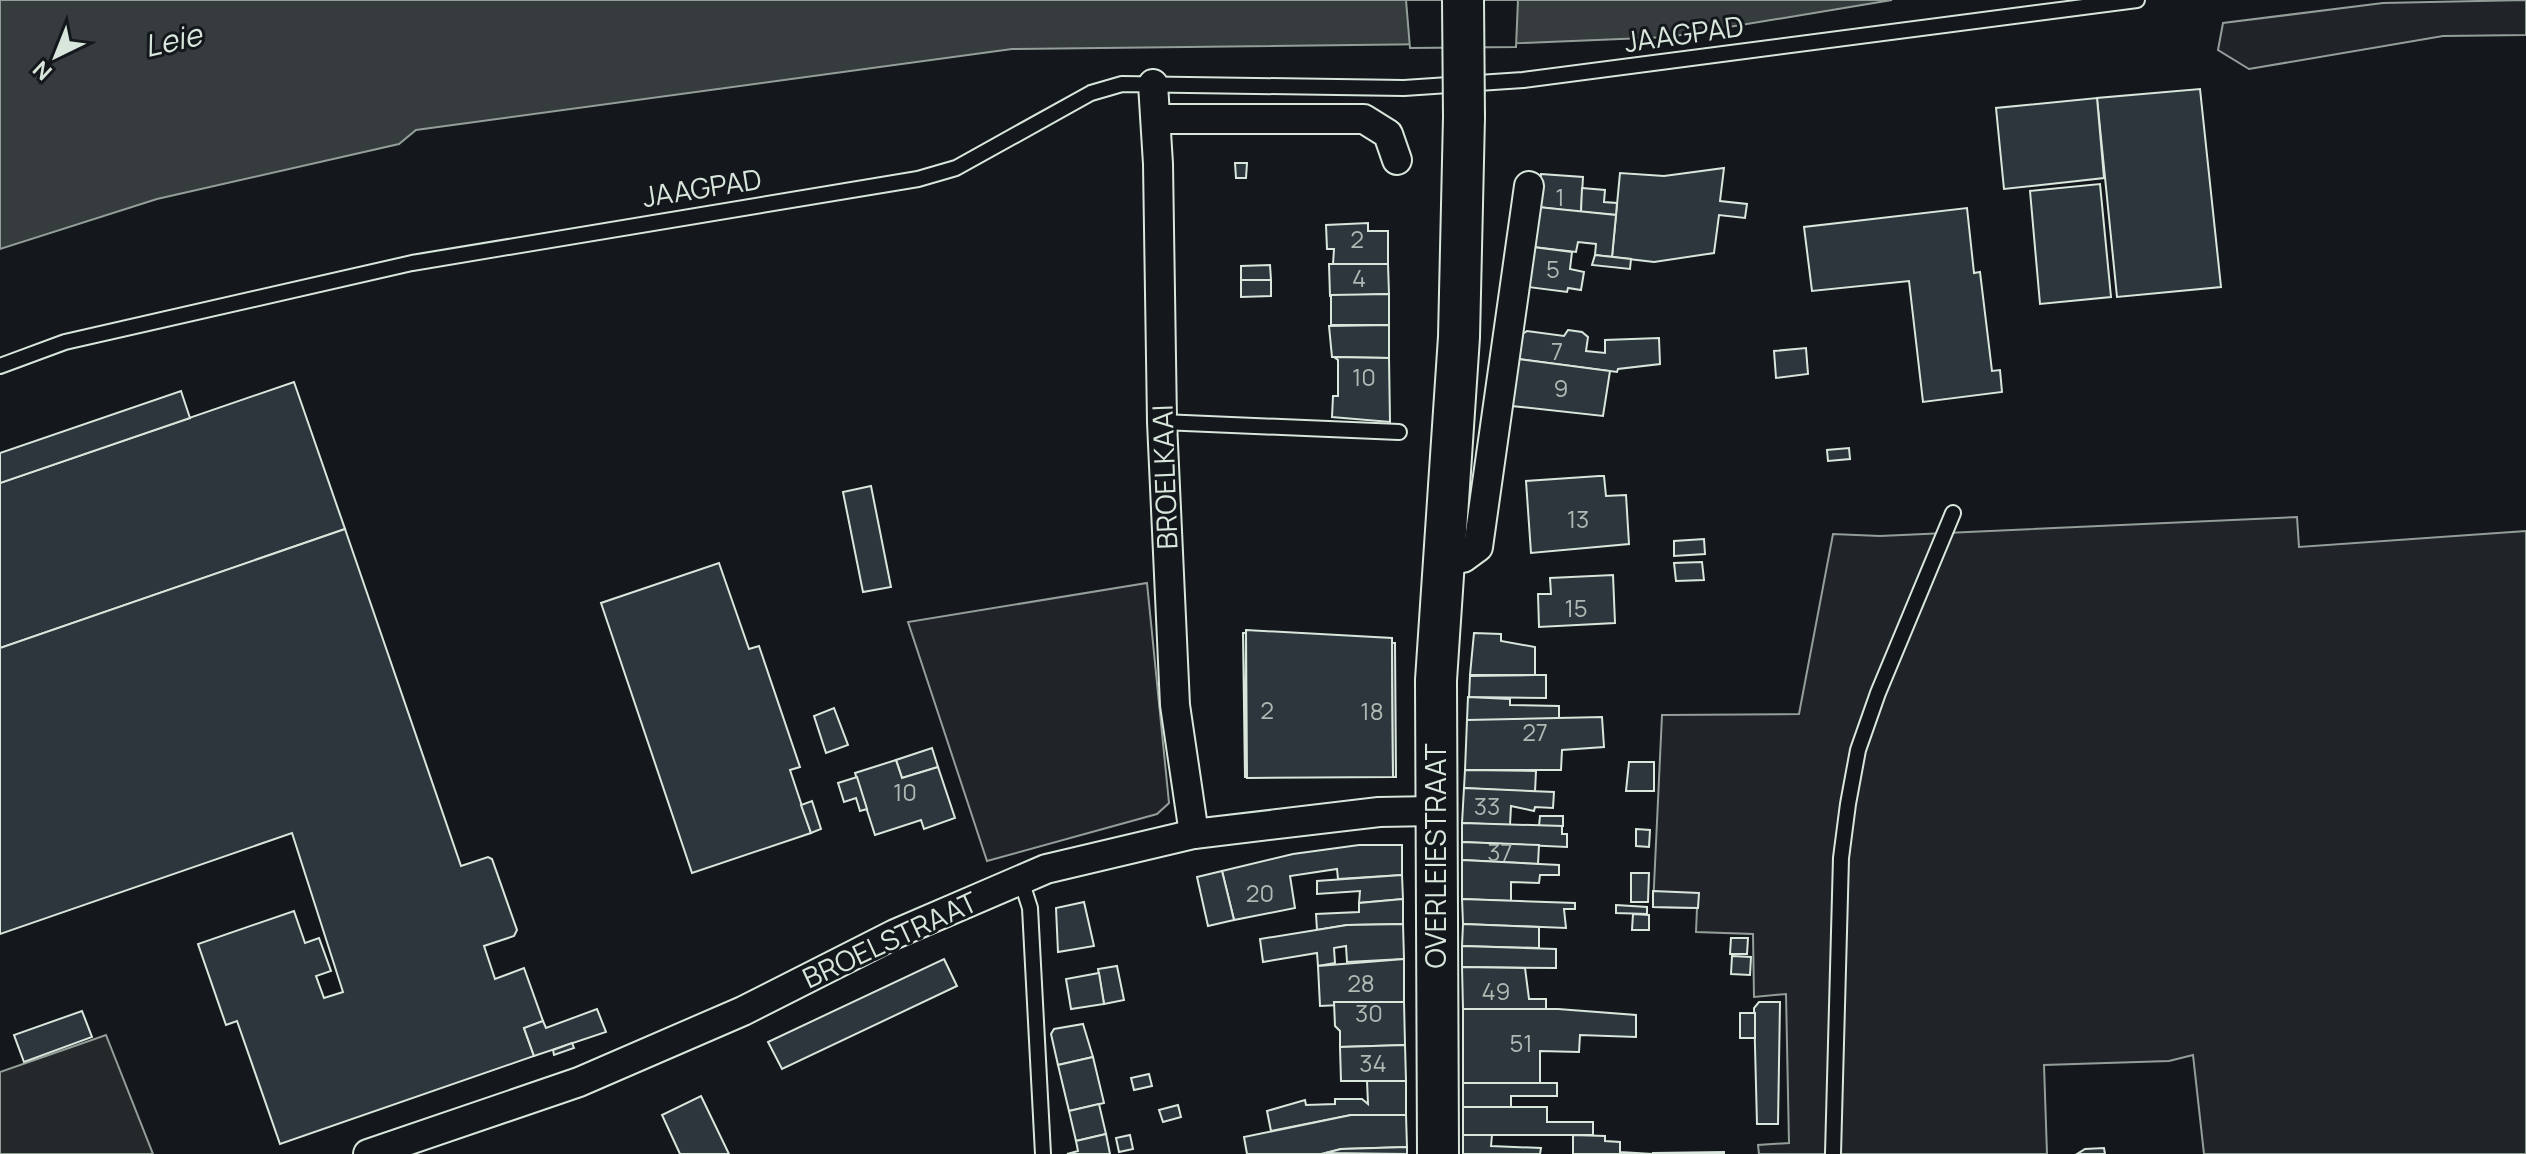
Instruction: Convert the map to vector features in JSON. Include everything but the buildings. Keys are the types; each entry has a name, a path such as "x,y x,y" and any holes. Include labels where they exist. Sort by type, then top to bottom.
{"main road":[{"name":"OVERLEIESTRAAT","path":"1438,1154 1434,811 1436,680 1459,337 1463,0"}],"street":[{"name":"BROELKAAI","path":"1153,84 1162,422 1175,705 1194,834"},
{"path":"1156,119 1364,119 1388,134 1397,160"},
{"path":"1443,558 1463,558 1478,547 1529,186"},
{"name":"BROELSTRAAT","path":"368,1154 579,1082 743,1011 895,934 1046,869 1194,834 1379,812 1434,811"}],"lane":[{"name":"JAAGPAD","path":"0,366 65,342 412,263 918,179 956,168 998,148 1091,93 1122,84 1404,88 1523,80 2137,0"},
{"path":"1162,422 1399,432"},
{"path":"1833,1154 1841,858 1858,750 1878,693 1953,513"},
{"path":"1021,880 1030,908 1043,1154"}],"shaded area":[{"path":"2526,0 2526,35 2443,36 2249,69 2218,50 2223,23 2383,3"},
{"path":"2297,517 2299,547 2526,531 2526,1154 2204,1154 2193,1055 2169,1061 2044,1065 2047,1154 1759,1154 1758,1145 1789,1143 1786,994 1754,997 1753,934 1696,932 1697,908 1653,907 1662,715 1799,714 1833,534 1880,536"},
{"path":"1147,583 1169,803 1157,814 987,861 908,622"},
{"path":"106,1035 153,1154 0,1154 0,1072"}],"water":[{"name":"Leie","path":"0,0 1892,0 1669,37 1522,43 1012,49 416,130 399,144 157,199 0,249"}],"pier":[{"path":"1406,0 1518,0 1516,47 1410,48"}]}
